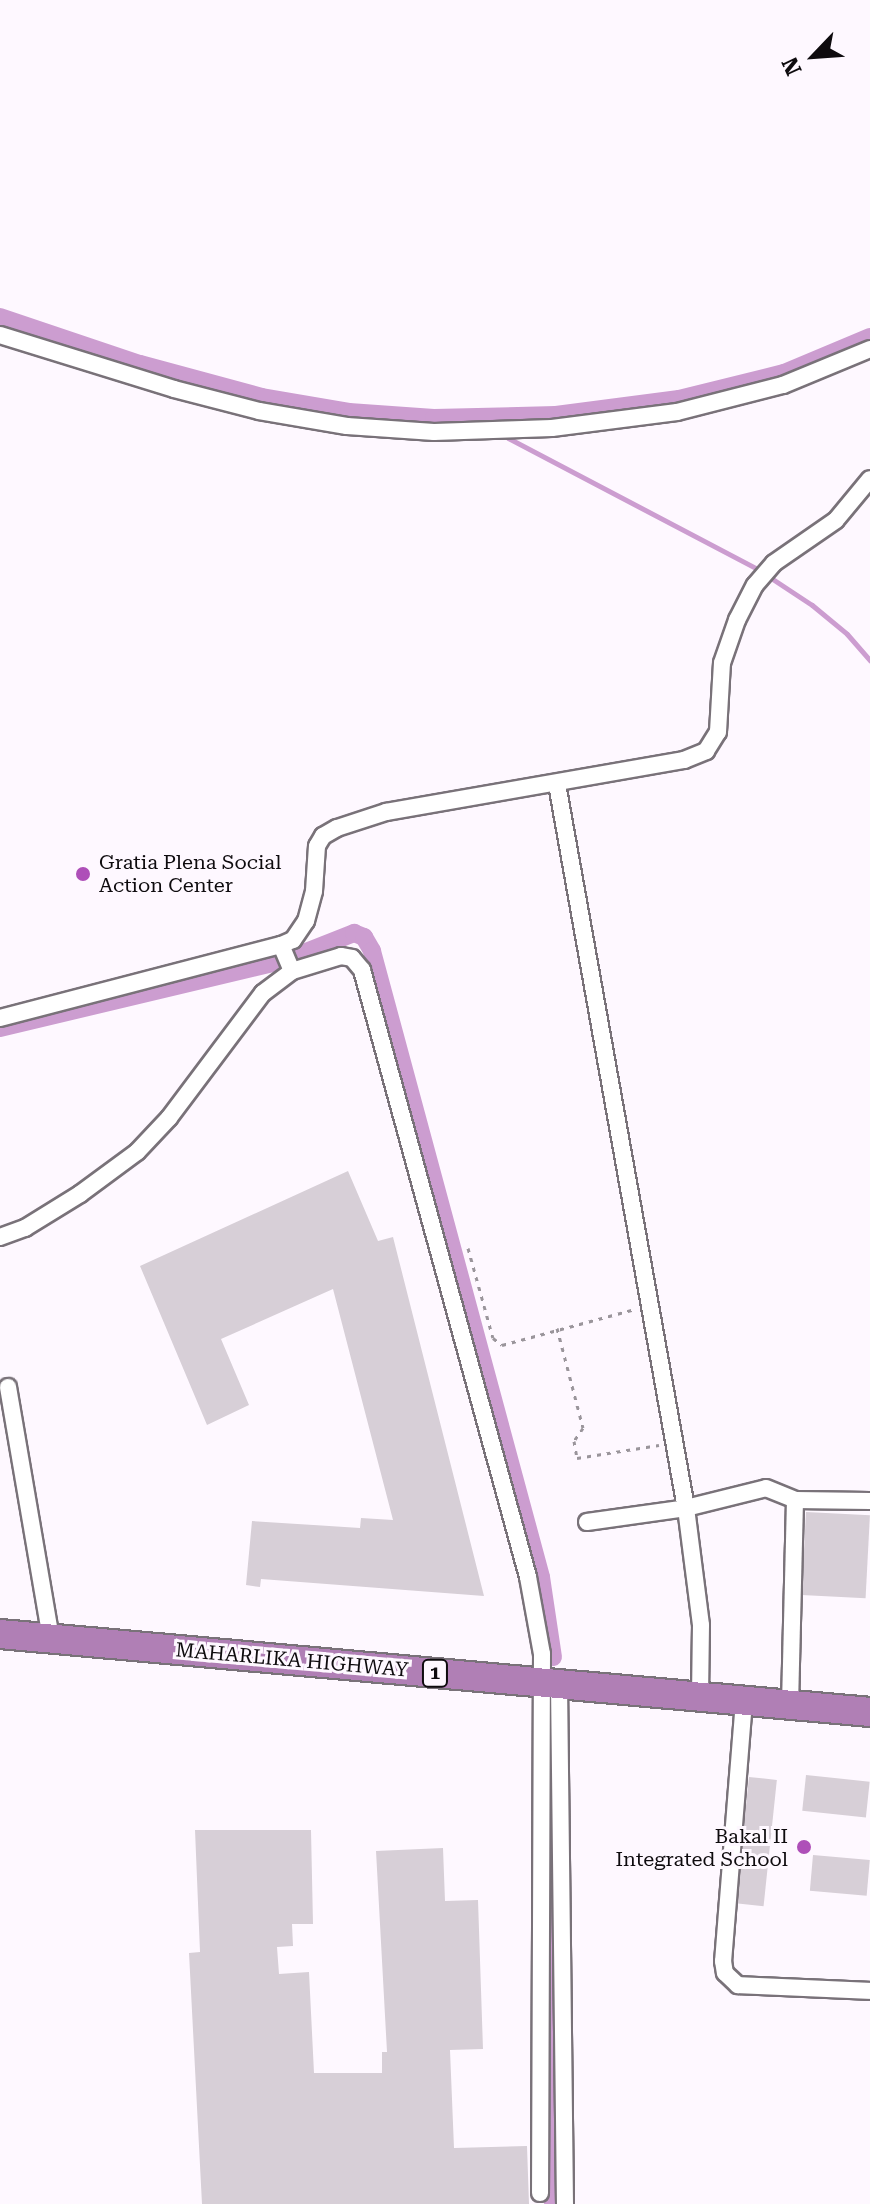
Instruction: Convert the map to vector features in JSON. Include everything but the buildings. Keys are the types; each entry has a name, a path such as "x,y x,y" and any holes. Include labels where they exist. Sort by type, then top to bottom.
{"highway":[{"name":"MAHARLIKA HIGHWAY","path":"0,1634 870,1712"}],"street":[{"path":"0,335 174,389 259,411 347,426 434,432 552,428 677,412 783,385 870,349"},
{"path":"0,1018 281,945 297,936 306,921 314,891 317,846 326,833 386,812 684,760 706,751 718,732 722,663 737,620 755,585 774,563 836,520 870,479"},
{"path":"557,784 686,1508 701,1625 700,1697"},
{"path":"281,945 292,971"},
{"path":"0,1237 25,1228 80,1194 137,1152 169,1118 263,993 292,971 341,956 355,960 364,976 528,1577 542,1654 551,1684 565,2204"},
{"path":"8,1387 51,1638"},
{"path":"587,1522 686,1508 766,1488 795,1500 870,1501"},
{"path":"790,1705 795,1500"},
{"path":"540,2193 551,1684"},
{"path":"744,1701 723,1961 725,1973 738,1985 870,1991"}],"path":[{"path":"468,1248 495,1341 511,1346 557,1328 650,1305"},
{"path":"557,1328 583,1428 574,1441 577,1458 675,1443"}],"waterway":[{"path":"0,317 140,364 262,397 349,412 434,418 556,415 679,399 784,373 870,337"},
{"path":"508,438 757,569"},
{"path":"771,578 812,605 847,634 870,660"},
{"path":"293,957 354,933 364,937 372,951 541,1577 553,1657"},
{"path":"0,1028 278,962"},
{"path":"551,1712 552,2199"}],"place":[{"name":"Gratia Plena Social Action Center","path":"83,874"},
{"name":"Bakal II Integrated School","path":"804,1847"}]}
